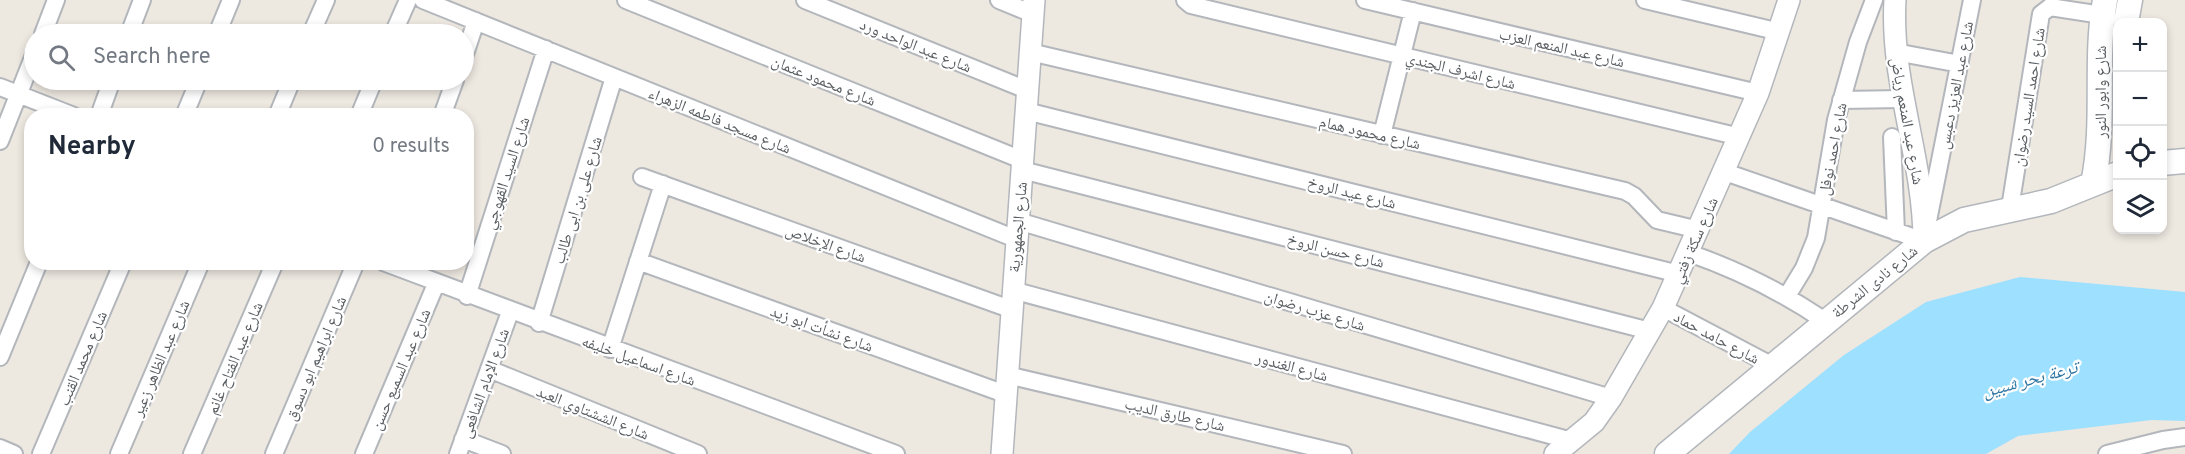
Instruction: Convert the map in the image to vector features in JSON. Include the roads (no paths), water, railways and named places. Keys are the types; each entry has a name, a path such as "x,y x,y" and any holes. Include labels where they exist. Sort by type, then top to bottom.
{"main road":[{"path":"2127,18 2130,0"},
{"name":"شارع وابور النور","path":"2092,184 2102,118 2100,50 2103,8"},
{"path":"2167,163 2185,161"},
{"name":"شارع نادى الشرطة","path":"1667,454 1771,365 1924,241 1964,220 2010,208 2051,201 2113,176"}],"street":[{"path":"47,24 56,0"},
{"path":"133,24 142,0"},
{"path":"221,24 231,0"},
{"path":"315,24 326,0"},
{"path":"397,24 408,0"},
{"name":"شارع مسجد فاطمه الزهراء","path":"423,0 614,77 1017,230"},
{"name":"شارع محمود عثمان","path":"626,0 1022,165"},
{"name":"شارع عبد الواحد ورد","path":"805,0 1027,100"},
{"path":"999,0 1033,7"},
{"name":"شارع اشرف الجندي","path":"1185,0 1191,5 1740,137"},
{"name":"شارع عبد المنعم العزب","path":"1365,0 1758,93"},
{"path":"1645,0 1780,32"},
{"name":"شارع سكة زفتي","path":"1564,448 1594,422 1611,398 1663,308 1758,93 1789,0"},
{"name":"شارع احمد نوفل","path":"1787,297 1811,253 1841,100 1861,32 1874,0"},
{"name":"شارع عبد المنعم رياض","path":"1895,0 1895,52 1902,99 1923,201 1924,241"},
{"name":"شارع عبد العزيز دعبس","path":"1924,241 1972,0"},
{"name":"شارع الجمهورية","path":"1002,454 1033,7"},
{"name":"شارع احمد السيد رضوان","path":"2010,208 2041,14 2050,7 2103,8"},
{"path":"1382,135 1413,11"},
{"path":"474,27 476,21"},
{"name":"شارع السيد القهوجي","path":"467,296 546,49"},
{"name":"شارع محمود همام","path":"1030,51 1625,191 1634,196 1656,220 1699,230"},
{"path":"1895,52 1960,64"},
{"name":"شارع على بن ابى طالب","path":"539,322 614,77"},
{"path":"0,141 24,83"},
{"path":"0,87 54,108"},
{"path":"102,108 108,90"},
{"path":"187,108 195,90"},
{"path":"280,108 288,90"},
{"path":"362,108 370,90"},
{"path":"445,108 451,90"},
{"path":"1841,100 1902,99"},
{"name":"شارع عيد الروخ","path":"1027,100 1679,274"},
{"path":"1892,137 1896,232"},
{"name":"شارع حسن الروخ","path":"1022,165 1650,331"},
{"path":"1725,172 1924,241"},
{"name":"شارع الإخلاص","path":"642,177 1011,299"},
{"path":"610,349 663,184"},
{"name":"شارع عزب رضوان","path":"1017,230 1611,398"},
{"path":"1689,253 1746,275 1825,321"},
{"name":"شارع نشأت ابو زيد","path":"638,261 1006,385"},
{"path":"0,357 36,270"},
{"name":"شارع محمد القنب","path":"41,454 120,270"},
{"name":"شارع عبد الظاهر زعير","path":"119,454 198,270"},
{"name":"شارع عبد الفتاح غانم","path":"192,454 272,270"},
{"name":"شارع ابراهيم ابو دسوق","path":"274,454 353,270"},
{"name":"شارع اسماعيل خليفه","path":"403,270 467,296 896,454"},
{"name":"شارع عبد السميع حسن","path":"364,454 436,284"},
{"name":"شارع الغندور","path":"1011,299 1564,448"},
{"name":"شارع حامد حماد","path":"1663,308 1771,365"},
{"name":"شارع الإمام الشافعى","path":"460,446 510,312"},
{"name":"شارع الششتاوي العبد","path":"489,369 698,454"},
{"name":"شارع طارق الديب","path":"1006,385 1343,454"},
{"path":"2107,454 2185,437"},
{"path":"460,446 502,454"},
{"path":"0,448 14,454"}],"water":[{"name":"ترعة بحر شبين","path":"2020,277 2185,292 2185,421 2152,420 2018,436 1986,454 1729,454 1750,432 1844,355 1926,302"}]}
